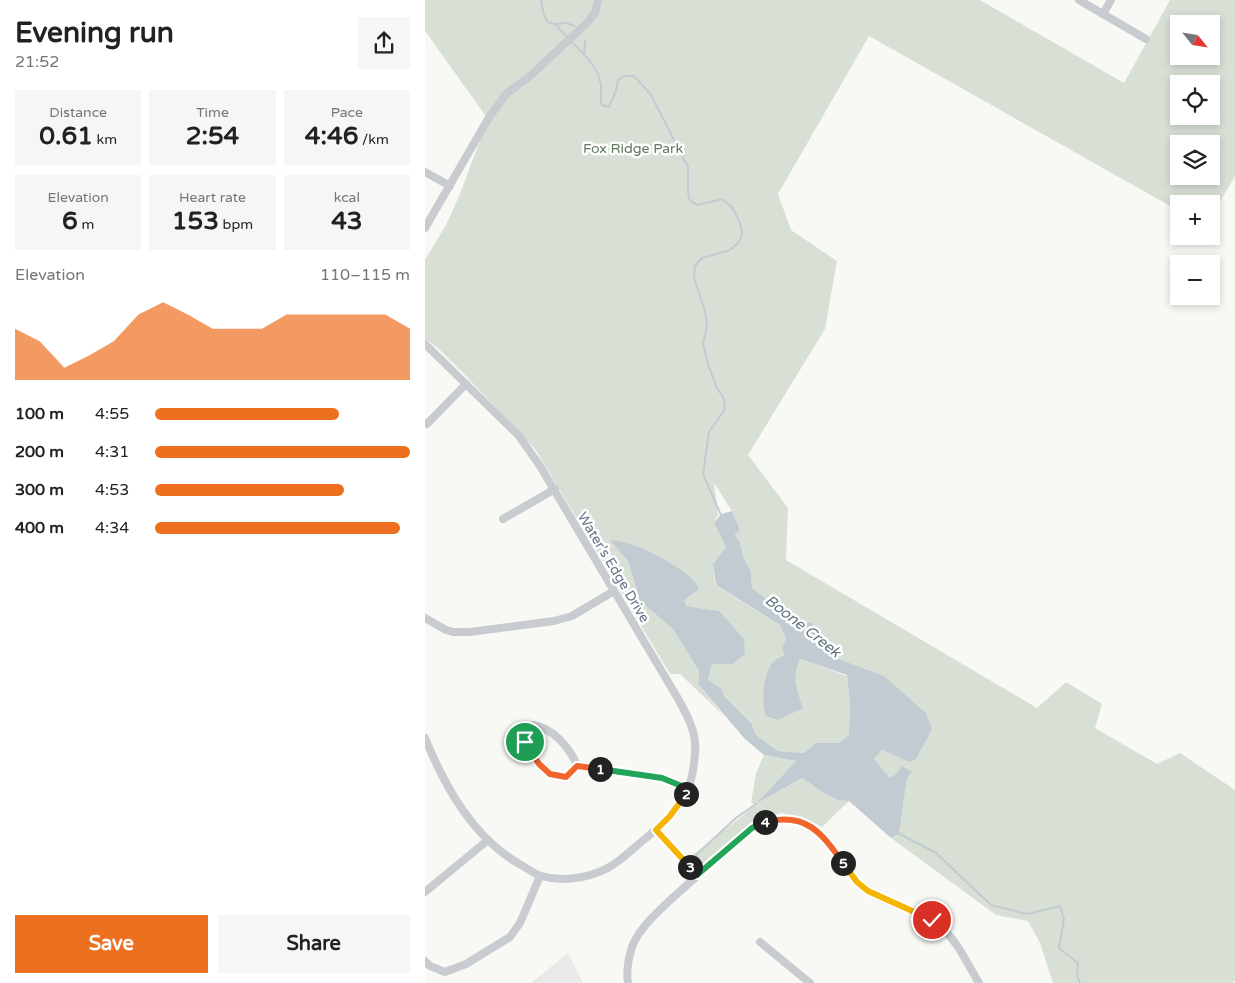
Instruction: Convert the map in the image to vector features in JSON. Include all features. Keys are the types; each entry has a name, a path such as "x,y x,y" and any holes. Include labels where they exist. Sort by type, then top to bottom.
{"street":[{"path":"425,228 488,119 505,94 530,76 587,23 595,13 598,0"},
{"path":"1079,0 1146,38"},
{"path":"1103,14 1111,0"},
{"path":"425,172 450,186"},
{"name":"Water’s Edge Drive","path":"425,344 519,436 541,466 693,727 696,751 689,789 676,809 656,830 616,863 597,873 569,879 540,876"},
{"path":"427,424 466,384"},
{"path":"503,519 555,489"},
{"path":"425,618 446,630 470,632 555,621 572,616 615,591"},
{"path":"533,725 543,727 572,753 577,766 566,777 550,774 539,764 525,742 527,730 533,725"},
{"path":"425,738 428,756 466,815 488,840 510,858 540,876 521,923 510,938 466,964 445,972 430,966 425,961"},
{"path":"577,766 662,778 689,789"},
{"path":"628,983 626,974 633,943 648,921 697,875 757,825 781,819 799,821 814,828 827,840 852,876 863,888 883,899 926,917 944,930 953,940 979,983"},
{"path":"656,830 697,875"},
{"path":"425,892 488,840"},
{"path":"760,942 809,983"}],"shaded area":[{"path":"568,953 583,983 531,983"}],"green space":[{"name":"Fox Ridge Park","path":"425,0 980,0 1124,83 1170,0 1235,0 1235,176 1220,202 1220,195 1170,195 1170,206 869,36 778,194 791,230 837,261 825,329 748,455 788,508 786,560 1037,708 1066,682 1102,704 1095,728 1157,764 1180,753 1235,790 1235,980 1233,983 1053,983 1040,943 1028,921 996,915 891,838 899,834 907,778 895,775 889,777 874,759 882,750 909,762 884,676 831,656 812,623 799,623 752,588 751,572 743,556 740,542 735,535 740,529 732,511 714,483 718,515 714,523 726,547 713,564 715,585 780,625 786,639 785,655 774,661 803,708 795,678 800,659 847,676 850,702 849,735 839,743 816,743 804,753 778,751 755,734 752,724 724,696 722,689 708,680 712,664 732,664 719,611 686,606 683,601 611,540 628,561 640,601 673,629 699,671 698,684 724,716 680,674 670,674 535,449 437,347 425,339 425,260 446,225 460,194 488,119 425,31"},
{"path":"764,755 796,761 758,803 802,778 830,796 849,801 822,827 803,817 781,813 753,821 702,864 693,855 756,805 751,803 756,773"}],"water":[{"path":"732,511 740,529 735,535 740,542 743,556 751,572 752,588 799,623 812,623 831,656 884,676 926,713 932,729 916,759 909,762 882,750 874,759 889,777 895,775 902,766 912,772 907,778 899,834 891,838 849,801 839,800 825,794 802,778 756,804 796,761 764,755 745,739 698,684 699,671 673,629 640,601 628,561 610,540 640,548 680,569 695,582 699,589 684,600 686,606 719,611 744,639 745,654 732,664 712,664 708,680 722,689 724,696 752,724 755,734 778,751 804,753 816,743 839,743 849,735 850,703 847,675 800,659 795,678 803,708 778,720 766,716 763,695 767,672 774,661 785,655 782,648 786,639 780,625 716,585 713,564 726,547 714,523 721,514"}],"waterway":[{"path":"541,0 547,22 555,24 568,38"},
{"path":"555,24 567,23 574,26"},
{"path":"584,55 585,40"},
{"path":"571,41 596,70 601,84 602,105 609,107 616,91 618,80 624,76 634,76 651,95 688,167 688,194 690,201 697,205 722,199 732,207 740,223 742,234 739,242 730,250 702,258 695,266 694,278 705,311 707,326 703,343 708,364 716,386 724,399 725,409 709,432 703,474 721,515"},
{"path":"696,855 736,818 756,804"},
{"name":"Boone Creek","path":"898,833 936,853 991,905 1027,914 1060,906 1064,919 1059,948 1078,963 1077,975 1080,983"}],"route":[{"path":"525,742 539,764 550,774 566,777 577,766 662,778 689,789 682,802 656,830 697,875 752,828 776,819 799,821 808,824 827,840 852,876 863,888 883,899 932,920"}]}
